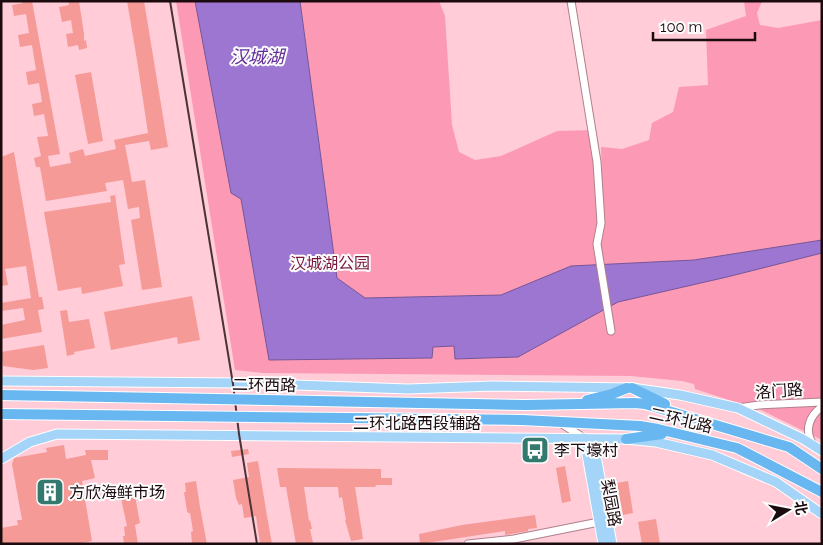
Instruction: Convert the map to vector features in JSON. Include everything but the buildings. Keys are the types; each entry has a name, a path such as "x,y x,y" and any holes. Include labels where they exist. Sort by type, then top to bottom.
{"highway":[{"path":"570,405 630,388 688,416"},
{"name":"二环西路","path":"1,395 526,405"},
{"name":"二环北路","path":"526,405 635,402 789,447 822,469"},
{"name":"二环西路","path":"1,414 522,420"},
{"name":"二环北路","path":"522,420 640,426 737,448 822,492"},
{"path":"626,439 655,434 676,434"}],"main road":[{"path":"1,381 243,383 408,389 493,386 630,388 680,395 738,408 803,439 818,449"},
{"name":"二环北路西段辅路","path":"1,459 30,442 57,434 239,434 334,437 626,439 656,442 712,455 776,482 822,514"},
{"name":"梨园路","path":"589,438 603,544"},
{"name":"梨园路","path":"589,438 612,544"}],"street":[{"path":"571,1 597,162 601,223 597,244 611,331"},
{"name":"洛门路","path":"738,408 822,402"},
{"path":"818,449 810,439 809,423 815,412 822,407"},
{"path":"555,421 589,438"},
{"path":"468,544 514,539 600,522"}],"green space":[{"name":"汉城湖公园","path":"176,1 439,1 445,16 452,125 459,152 475,160 501,156 557,131 594,130 602,176 601,147 622,149 649,140 652,123 673,112 679,87 708,85 706,30 746,16 744,1 762,1 757,13 760,25 778,28 822,20 822,440 747,403 738,403 695,389 694,384 682,381 631,376 263,373 235,370"}],"water":[{"name":"汉城湖","path":"195,1 300,1 337,278 365,298 501,295 571,266 694,260 822,240 822,253 618,302 518,357 455,359 454,346 433,347 432,358 269,360 241,199 231,193"}],"railway":[{"path":"170,1 233,384 257,544"}],"place":[{"name":"李下壕村","path":"535,450"},
{"name":"方欣海鲜市场","path":"50,492"}]}
